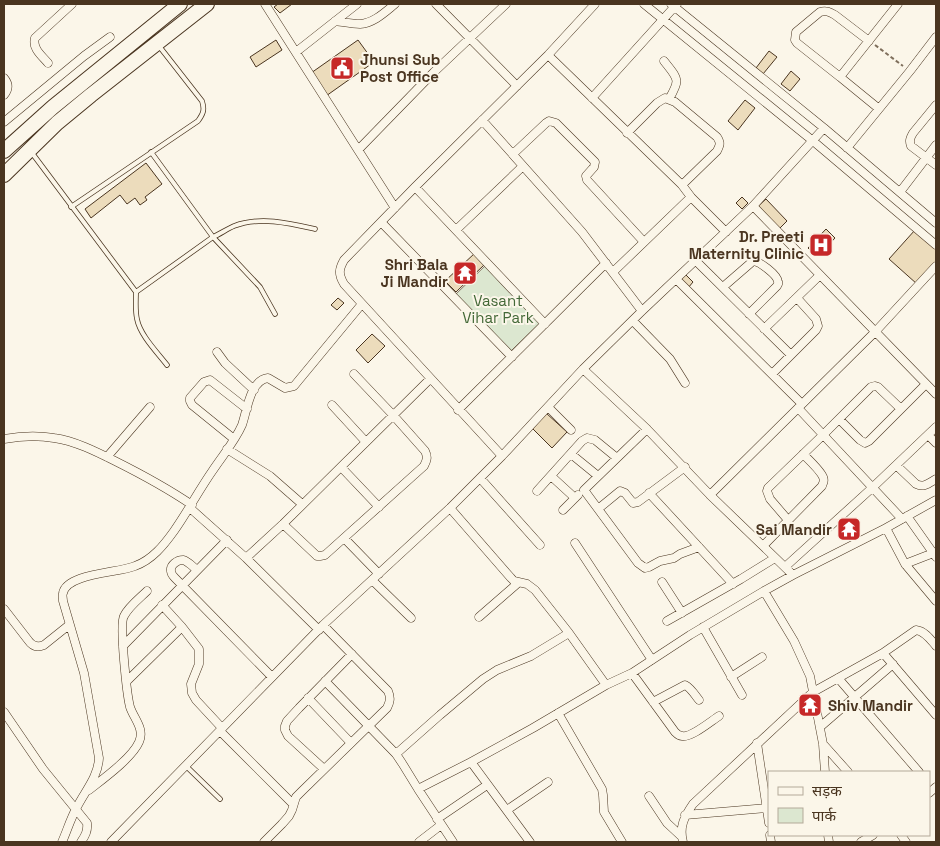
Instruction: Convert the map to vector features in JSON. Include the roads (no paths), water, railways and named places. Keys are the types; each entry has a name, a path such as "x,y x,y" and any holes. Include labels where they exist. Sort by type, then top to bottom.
{"highway":[{"path":"4,151 53,107 180,4"},
{"path":"4,175 57,123 207,4"}],"street":[{"path":"48,62 36,49 35,38 72,4"},
{"path":"265,4 395,208"},
{"path":"296,52 357,4"},
{"path":"336,20 359,24 365,23 379,17 395,4"},
{"path":"436,4 517,86"},
{"path":"358,150 427,79 505,4"},
{"path":"502,456 361,305 339,276 340,267 344,260 414,186 548,55 595,4"},
{"path":"644,4 813,141 936,245"},
{"path":"592,98 663,20 674,5 936,222"},
{"path":"840,78 894,5"},
{"path":"869,41 835,14 824,11 820,12 796,32 795,40 878,108"},
{"path":"4,122 110,37"},
{"path":"847,148 936,37"},
{"path":"548,55 626,133 682,185 726,232"},
{"path":"664,62 674,73 677,82 669,99"},
{"path":"4,78 8,86 4,95"},
{"path":"626,133 657,103 665,98 674,102 717,137 720,141 717,151 682,185"},
{"path":"936,105 910,138 911,146 936,165"},
{"path":"482,120 582,232 642,311"},
{"path":"513,154 546,123 549,121 556,123 595,162 594,167 586,176 587,180 644,242"},
{"path":"111,842 321,627 450,508 502,456 583,369 752,206 824,128"},
{"path":"900,192 936,145"},
{"path":"456,230 523,166"},
{"path":"414,186 545,324"},
{"path":"613,272 691,196"},
{"path":"752,206 936,394"},
{"path":"382,222 512,356"},
{"path":"696,260 790,355"},
{"path":"723,287 753,261 759,262 778,279 777,286 749,314"},
{"path":"458,410 606,264"},
{"path":"710,495 876,332 936,266"},
{"path":"764,329 820,275"},
{"path":"676,279 772,374 823,435 872,488 905,517 935,554 905,564"},
{"path":"772,374 818,326 816,319 797,298"},
{"path":"62,842 76,808 95,776 99,766 99,758 84,673 62,594 68,584 77,580 135,567 154,555 167,541 191,507 212,470 234,439 241,427 254,390 261,380 265,378 271,379 285,388 294,386 361,305"},
{"path":"633,320 670,359 685,383"},
{"path":"217,352 225,363 254,390"},
{"path":"583,369 647,429 710,495 793,575"},
{"path":"283,524 316,556 320,556 328,552 379,507 424,466 427,461 424,451 354,374"},
{"path":"246,558 430,379"},
{"path":"234,439 192,404 190,398 204,382 210,380 247,409"},
{"path":"839,419 865,443 926,384"},
{"path":"788,520 770,499 767,491 768,488 868,389 874,386 878,387 901,409"},
{"path":"332,405 366,442"},
{"path":"548,406 571,430"},
{"path":"106,457 150,407"},
{"path":"785,568 936,427"},
{"path":"563,510 647,429"},
{"path":"928,435 936,443"},
{"path":"4,439 34,436 54,438 73,443 95,451 170,490 352,654 388,691 390,702 387,708 296,797 289,816 264,842"},
{"path":"537,491 582,441 587,438 595,440 617,458"},
{"path":"227,449 270,476 302,504"},
{"path":"571,454 598,476"},
{"path":"763,546 824,482 820,474 803,454"},
{"path":"896,464 920,486 936,479"},
{"path":"341,467 379,507"},
{"path":"598,509 620,491 625,493 631,501 638,502 684,467"},
{"path":"550,476 575,498"},
{"path":"480,478 540,545"},
{"path":"584,490 642,567 649,567 699,547"},
{"path":"649,493 733,584"},
{"path":"418,789 533,728 606,685 632,673 703,627 764,591 936,500"},
{"path":"450,508 510,578 518,583 527,584 535,590 606,685"},
{"path":"886,528 905,564 936,601"},
{"path":"344,538 378,574"},
{"path":"123,646 227,540"},
{"path":"575,543 652,660"},
{"path":"667,621 775,558"},
{"path":"197,570 189,563 180,560 170,570 182,585 272,677"},
{"path":"372,580 411,618"},
{"path":"662,582 682,613"},
{"path":"480,618 518,583"},
{"path":"84,795 122,762 140,741 141,734 138,720 130,706 122,620 124,615 148,591"},
{"path":"764,591 804,661 810,676 823,744 825,771"},
{"path":"162,605 197,646 200,654 199,664 191,684 192,693 196,700 221,730 293,804"},
{"path":"4,609 31,644 36,646 44,645 70,625"},
{"path":"127,681 182,627"},
{"path":"703,627 742,695"},
{"path":"682,839 681,827 685,815 693,804 813,692 883,653 916,630 920,630 925,634 936,646"},
{"path":"396,754 483,679 497,670 531,656 569,633"},
{"path":"883,653 936,715"},
{"path":"324,769 288,736 285,726 308,698 352,654"},
{"path":"731,677 762,657"},
{"path":"820,727 893,664"},
{"path":"632,673 679,735 690,735 719,716"},
{"path":"838,678 919,771"},
{"path":"325,681 396,754 438,822 453,842"},
{"path":"654,702 685,685 699,700"},
{"path":"308,698 351,743"},
{"path":"4,712 43,769 87,822 85,836 81,842"},
{"path":"558,713 602,789 604,812 622,842"},
{"path":"757,743 768,816"},
{"path":"823,744 847,771"},
{"path":"470,762 530,842"},
{"path":"507,810 548,782"},
{"path":"419,842 438,822 486,784"},
{"path":"649,796 666,823 682,839"},
{"path":"685,815 767,808"}],"lane":[{"path":"71,207 198,121 202,115 204,109 202,101 158,43"},
{"path":"29,150 136,292 135,308 141,331 167,365"},
{"path":"151,152 213,237 260,287 276,314"},
{"path":"136,292 213,237 233,226 251,222 285,223 315,229"},
{"path":"185,766 220,800"}],"place":[{"name":"Jhunsi Sub Post Office","path":"342,68"},
{"name":"Dr. Preeti Maternity Clinic","path":"821,245"},
{"name":"Shri Bala Ji Mandir","path":"465,273"},
{"name":"Sai Mandir","path":"849,529"},
{"name":"Shiv Mandir","path":"810,705"}],"park label":[{"name":"Vasant Vihar Park","path":"498,308"}]}
